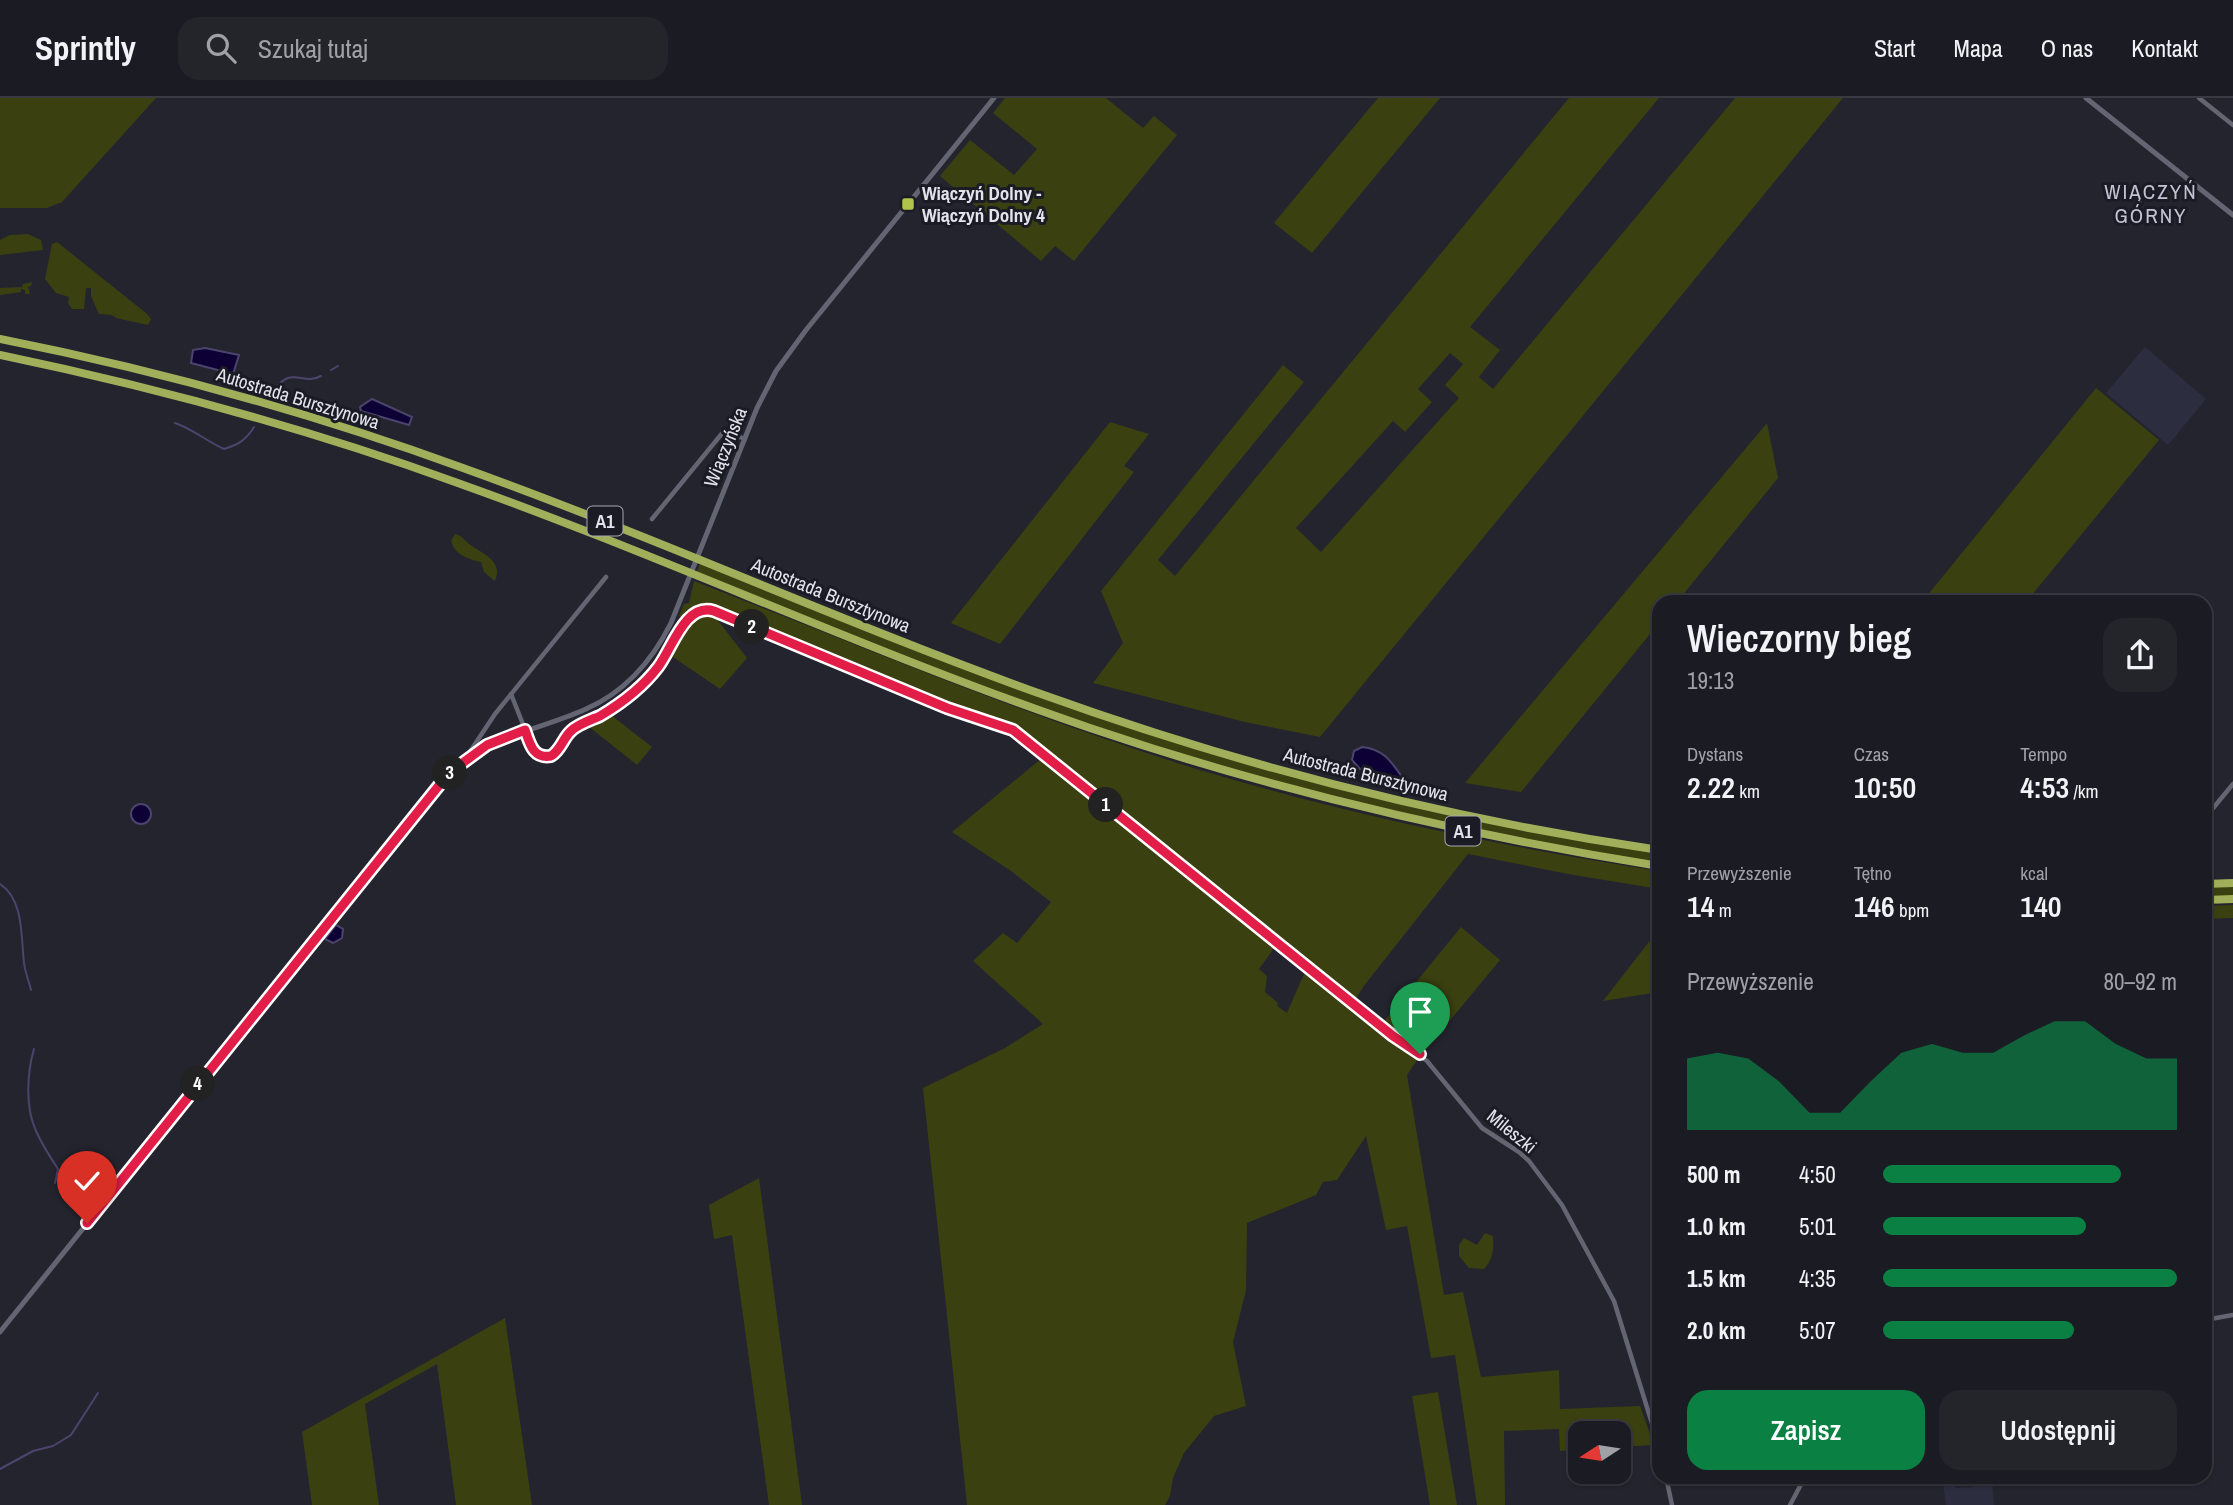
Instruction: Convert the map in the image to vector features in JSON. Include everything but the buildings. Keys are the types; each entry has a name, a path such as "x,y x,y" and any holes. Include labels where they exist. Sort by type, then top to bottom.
{"highway":[{"name":"Autostrada Bursztynowa","path":"0,338 203,386 404,447 562,505 1027,688 1241,759 1361,791 1485,819 1652,849"},
{"name":"Autostrada Bursztynowa","path":"0,355 206,404 414,467 628,547 996,694 1237,775 1469,832 1652,865"},
{"path":"2212,884 2233,883"},
{"path":"2212,900 2233,899"}],"street":[{"name":"Wiączyńska","path":"0,1332 446,776 487,745 604,700 645,665 659,645 685,588 770,381 795,343 994,98"},
{"path":"2086,98 2233,215"},
{"path":"2199,98 2233,125"},
{"name":"Wiączyńska","path":"652,519 724,431 745,439"},
{"name":"Wiączyńska","path":"465,760 495,714 606,577"},
{"name":"Mileszki","path":"525,730 534,752 542,757 551,756 574,729 612,709 637,690 668,652 686,621 694,613 706,610 747,624 947,708 1013,730 1393,1036 1420,1054 1482,1128 1529,1161 1562,1205 1614,1301 1652,1423"},
{"path":"512,694 525,730"},
{"path":"2212,810 2233,784"},
{"path":"2212,1319 2233,1315"},
{"path":"1668,1484 1672,1505"},
{"path":"1790,1505 1801,1484"}],"shaded area":[{"path":"2145,347 2206,399 2168,445 2106,393"},
{"path":"205,348 239,355 233,374 191,363 193,350"},
{"path":"372,399 412,417 409,425 361,411 360,407"},
{"path":"1362,747 1376,750 1386,757 1402,777 1400,780 1362,771 1352,760 1354,751"},
{"path":"141,804 148,807 151,814 148,821 141,824 134,821 131,814 134,807"},
{"path":"336,925 343,929 342,938 333,943 325,939"},
{"path":"1943,1484 1953,1484 1956,1488 1973,1487 1973,1484 1992,1484 1994,1505 1946,1505"}],"green space":[{"path":"0,98 156,98 62,202 47,208 0,208"},
{"path":"1005,98 1106,98 1143,128 1154,116 1177,135 1074,261 1055,246 1041,261 940,176 970,140 1014,175 1037,149 993,113"},
{"path":"1378,98 1440,98 1312,253 1274,223"},
{"path":"1569,98 1659,98 1470,327 1500,350 1479,377 1493,389 1735,98 1843,98 1320,737 1245,722 1093,683 1123,643 1101,591 1283,365 1304,382 1158,560 1175,576","holes":["1450,353 1463,364 1445,385 1459,398 1321,552 1296,528 1393,421 1405,432 1432,402 1418,389"]},
{"path":"28,234 41,240 43,250 0,255 0,240 10,235"},
{"path":"57,242 146,313 151,319 148,325 99,314 91,296 91,288 86,288 84,309 72,309 68,303 69,297 56,293 45,279 52,244"},
{"path":"32,282 28,287 30,294 25,294 25,290 21,289 21,292 0,295 0,288 22,287 23,284"},
{"path":"2096,388 2159,440 2032,595 1928,595"},
{"path":"1110,422 1149,434 1124,466 1134,472 1000,644 951,623"},
{"path":"1767,423 1778,478 1683,595 1652,595 1652,632 1521,792 1465,783"},
{"path":"455,534 490,558 497,568 495,581 484,572 481,562 467,558 456,550 451,541"},
{"path":"700,563 942,660 1280,773 1652,852 1652,862 1444,823 1302,789 1162,748 1043,709 697,572"},
{"path":"694,581 945,680 1200,770 1313,801 1428,828 1652,870 1652,888 1468,854 1363,987 1353,1004 1419,1057 1407,1075 1444,1295 1463,1292 1481,1377 1559,1370 1560,1409 1640,1406 1652,1445 1631,1446 1631,1421 1568,1421 1568,1450 1560,1451 1559,1429 1504,1431 1505,1505 1477,1505 1455,1355 1431,1358 1407,1226 1386,1230 1366,1136 1337,1180 1323,1182 1316,1195 1247,1223 1246,1290 1233,1342 1246,1406 1214,1416 1184,1453 1165,1505 967,1505 923,1088 1005,1048 1043,1024 973,961 1003,933 1017,943 1051,902 1011,871 952,832 1042,758 1012,732 951,715 716,618 747,658 720,689 673,657 641,693 611,715 652,747 637,765 588,726 587,730 583,731 580,728 641,688 658,670 686,626 701,614 710,613 958,714 1012,731 1014,728 949,706 713,609 699,609 685,619 679,616 684,604 689,603","holes":["1277,944 1307,967 1287,1013 1277,1006 1278,1003 1265,992 1267,976 1259,969"]},
{"path":"2233,886 2233,896 2212,896 2212,887"},
{"path":"2233,905 2233,918 2212,919 2212,906"},
{"path":"1461,927 1500,960 1423,1053 1382,1024"},
{"path":"1652,938 1652,993 1603,1001"},
{"path":"759,1178 802,1505 769,1505 732,1235 714,1239 709,1205"},
{"path":"1485,1233 1493,1236 1491,1258 1484,1269 1469,1268 1459,1256 1459,1245 1464,1238 1477,1245"},
{"path":"505,1318 532,1505 456,1505 437,1364 365,1404 379,1505 312,1505 302,1432"},
{"path":"1438,1392 1457,1505 1430,1505 1412,1396"}],"waterway":[{"path":"331,370 338,366"},
{"path":"271,395 278,385 290,377 314,379 321,376"},
{"path":"175,423 224,449 241,441 254,427"},
{"path":"0,884 8,891 17,909 31,990"},
{"path":"34,1049 29,1079 30,1111 38,1136 58,1169 55,1183"},
{"path":"0,1469 33,1451 53,1446 71,1435 98,1393"}],"place":[{"name":"Wiączyń Dolny - Wiączyń Dolny 4","path":"908,204"}],"district":[{"name":"WIĄCZYŃ GÓRNY","path":"2151,203"}],"route":[{"path":"87,1223 449,773 487,745 525,730 534,752 542,757 556,753 569,732 612,709 637,690 656,669 686,621 702,610 714,611 947,708 1013,730 1393,1036 1420,1054"}]}
